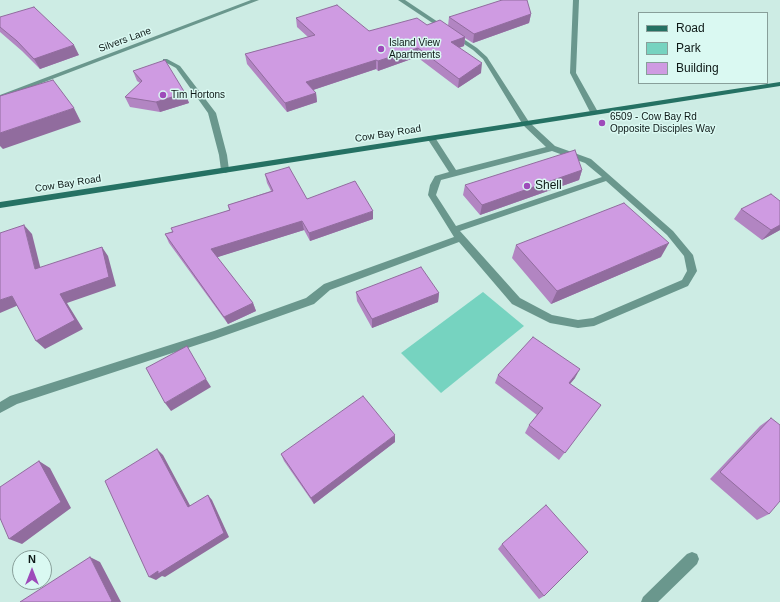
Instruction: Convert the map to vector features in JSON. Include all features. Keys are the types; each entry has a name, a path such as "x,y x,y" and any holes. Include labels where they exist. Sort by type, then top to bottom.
{"main road":[{"name":"Cow Bay Road","path":"0,205 780,84"}],"street":[{"name":"Silvers Lane","path":"3,96 256,0"},
{"path":"401,0 475,49 485,58 526,123 552,148 588,160 670,233 688,255 692,271 685,283 594,322 578,324 550,319 516,301 457,234 432,195 434,185 438,178 552,148"},
{"path":"576,0 573,73 594,112"},
{"path":"165,60 178,67 212,113 223,155 225,170"},
{"path":"0,89 3,96"},
{"path":"432,138 454,173"},
{"path":"0,408 14,400 215,335 310,301 327,287 457,234 608,178"},
{"path":"648,602 692,559"}],"green space":[{"path":"483,292 524,326 441,393 401,353"}],"building":[{"path":"502,0 527,0 531,14 474,34 449,17"},
{"path":"337,5 369,31 417,18 427,25 440,20 465,37 451,42 482,63 459,79 418,48 306,82 316,93 285,103 245,54 315,35 296,18"},
{"path":"34,7 74,45 34,59 17,41 0,27 0,17"},
{"name":"Tim Hortons","path":"165,60 185,93 156,102 125,97 142,81 133,71"},
{"path":"53,80 74,108 0,133 0,96"},
{"path":"575,150 582,170 482,205 465,185"},
{"path":"289,167 307,199 355,181 373,211 309,233 302,221 211,249 253,303 224,317 165,234 173,232 171,228 230,210 228,205 273,191 265,174"},
{"path":"771,194 780,201 780,225 771,230 741,209"},
{"path":"624,203 669,243 557,291 516,245"},
{"path":"24,225 35,269 102,247 109,277 60,294 75,320 36,341 12,296 0,300 0,233"},
{"path":"421,267 439,293 372,319 356,292"},
{"path":"533,337 580,369 569,383 601,405 565,453 529,425 543,408 498,375"},
{"path":"187,346 206,379 165,403 146,368"},
{"path":"363,396 395,435 311,498 281,454"},
{"path":"771,418 780,425 780,501 769,514 720,472"},
{"path":"157,449 188,507 208,495 224,533 158,574 158,571 149,577 105,481"},
{"path":"39,461 61,502 9,539 0,518 0,487"},
{"path":"546,505 588,552 544,596 502,544"},
{"path":"90,557 112,601 20,602 39,590 52,590 52,581"}],"place":[{"name":"Island View Apartments","path":"381,49"},
{"name":"Tim Hortons","path":"163,95"},
{"name":"6509 - Cow Bay Rd Opposite Disciples Way","path":"602,123"},
{"name":"Shell","path":"527,186"}]}
